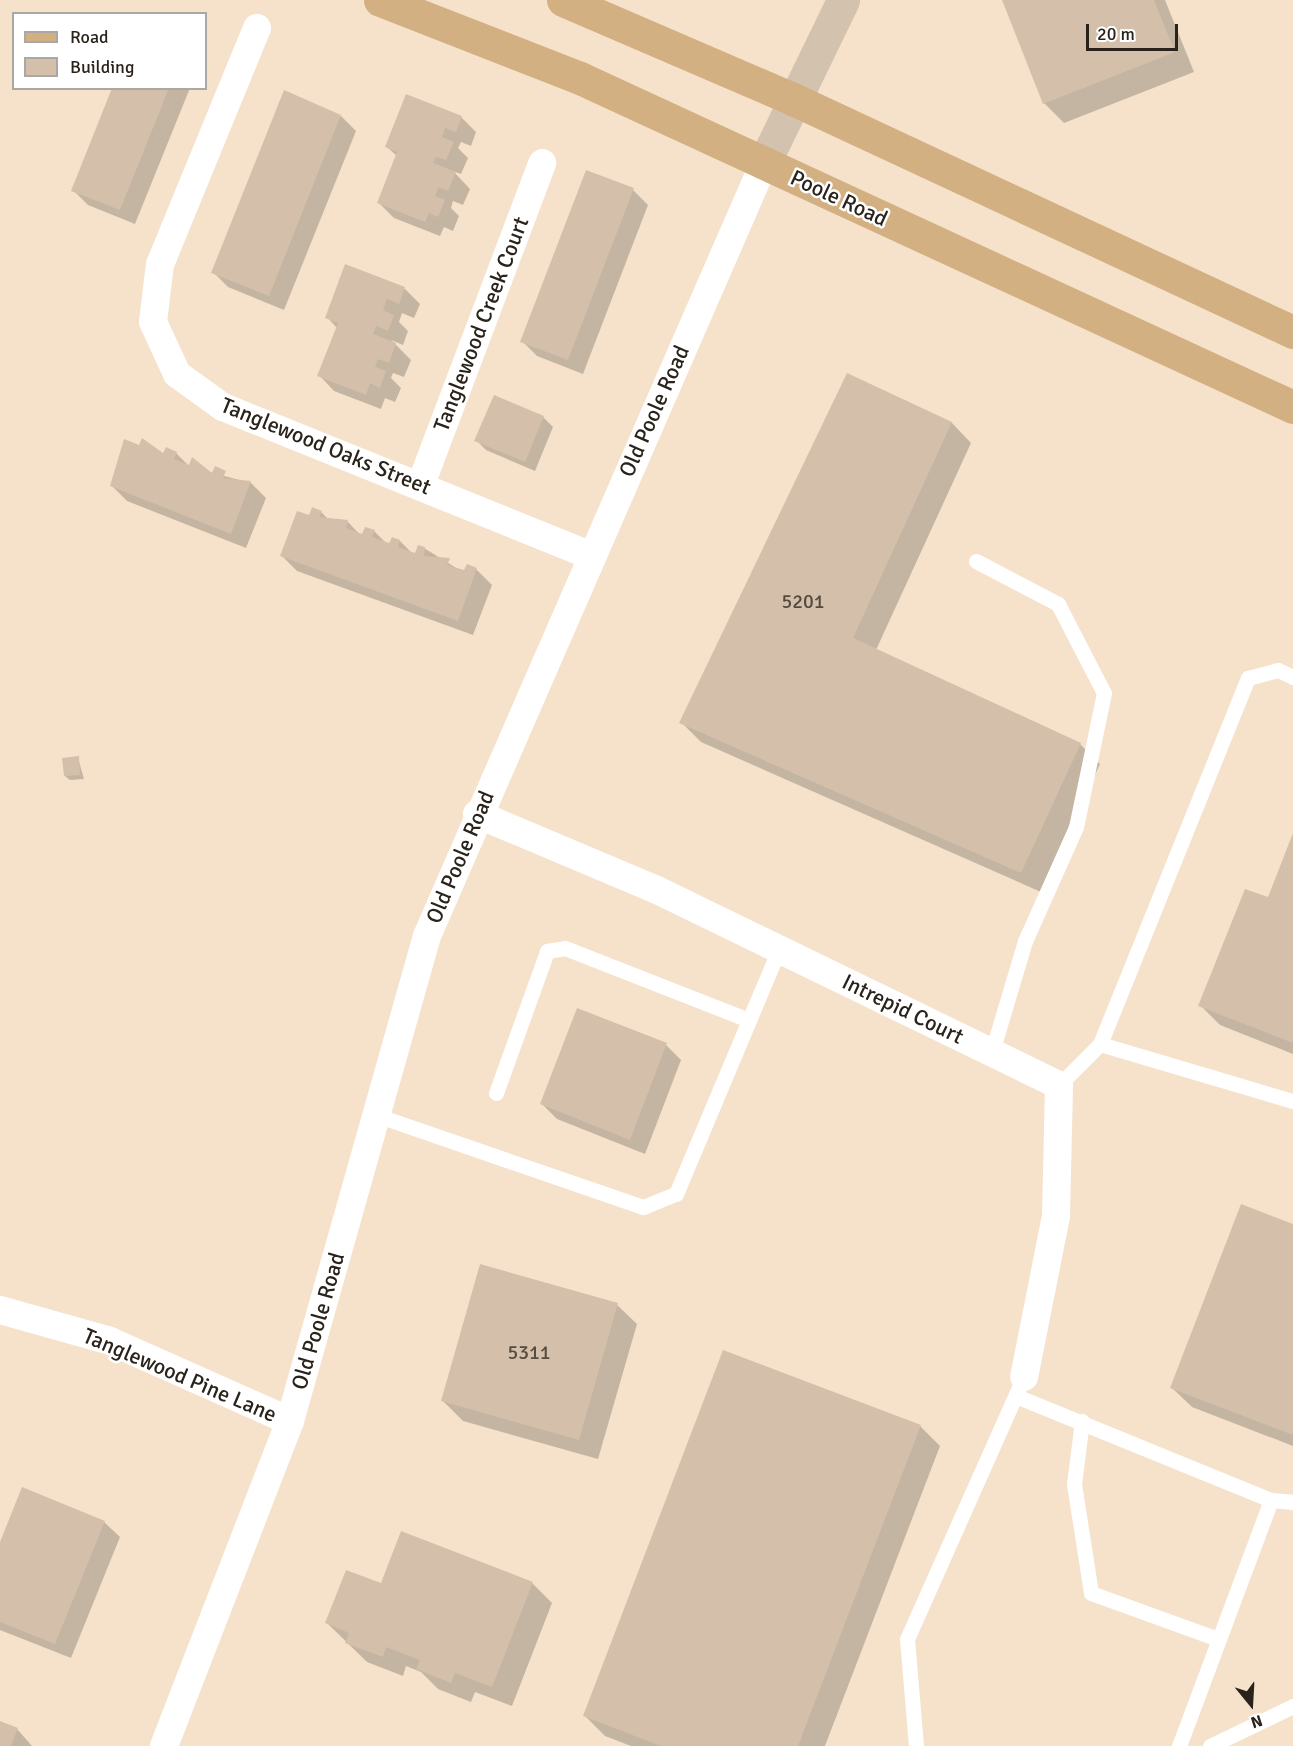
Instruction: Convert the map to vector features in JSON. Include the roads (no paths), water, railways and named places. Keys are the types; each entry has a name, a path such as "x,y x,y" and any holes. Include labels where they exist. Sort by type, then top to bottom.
{"main road":[{"name":"Poole Road","path":"380,0 580,78 1293,407"},
{"path":"563,0 793,99 1293,332"}],"street":[{"name":"Old Poole Road","path":"164,1746 290,1421 373,1114 427,936 589,555 793,99 843,0"},
{"name":"Tanglewood Oaks Street","path":"257,28 160,264 153,322 177,374 223,408 420,484 589,555"},
{"name":"Tanglewood Creek Court","path":"420,484 543,163"},
{"name":"Intrepid Court","path":"477,814 657,890 1059,1085"},
{"path":"1020,1387 1056,1216 1059,1085"},
{"name":"Tanglewood Pine Lane","path":"0,1310 110,1341 290,1421"}],"lane":[{"path":"976,561 1058,604 1104,693 1076,827 1025,941 992,1052"},
{"path":"1059,1085 1100,1044 1248,678 1278,670 1293,677"},
{"path":"495,1093 547,951 565,948 749,1020"},
{"path":"373,1114 643,1207 676,1194 779,949"},
{"path":"1100,1044 1293,1101"},
{"path":"916,1746 907,1639 1020,1387 1082,1422 1271,1500 1293,1502"},
{"path":"1082,1422 1074,1484 1091,1593 1218,1639"},
{"path":"1179,1746 1271,1500"},
{"path":"1210,1746 1293,1706"}]}
